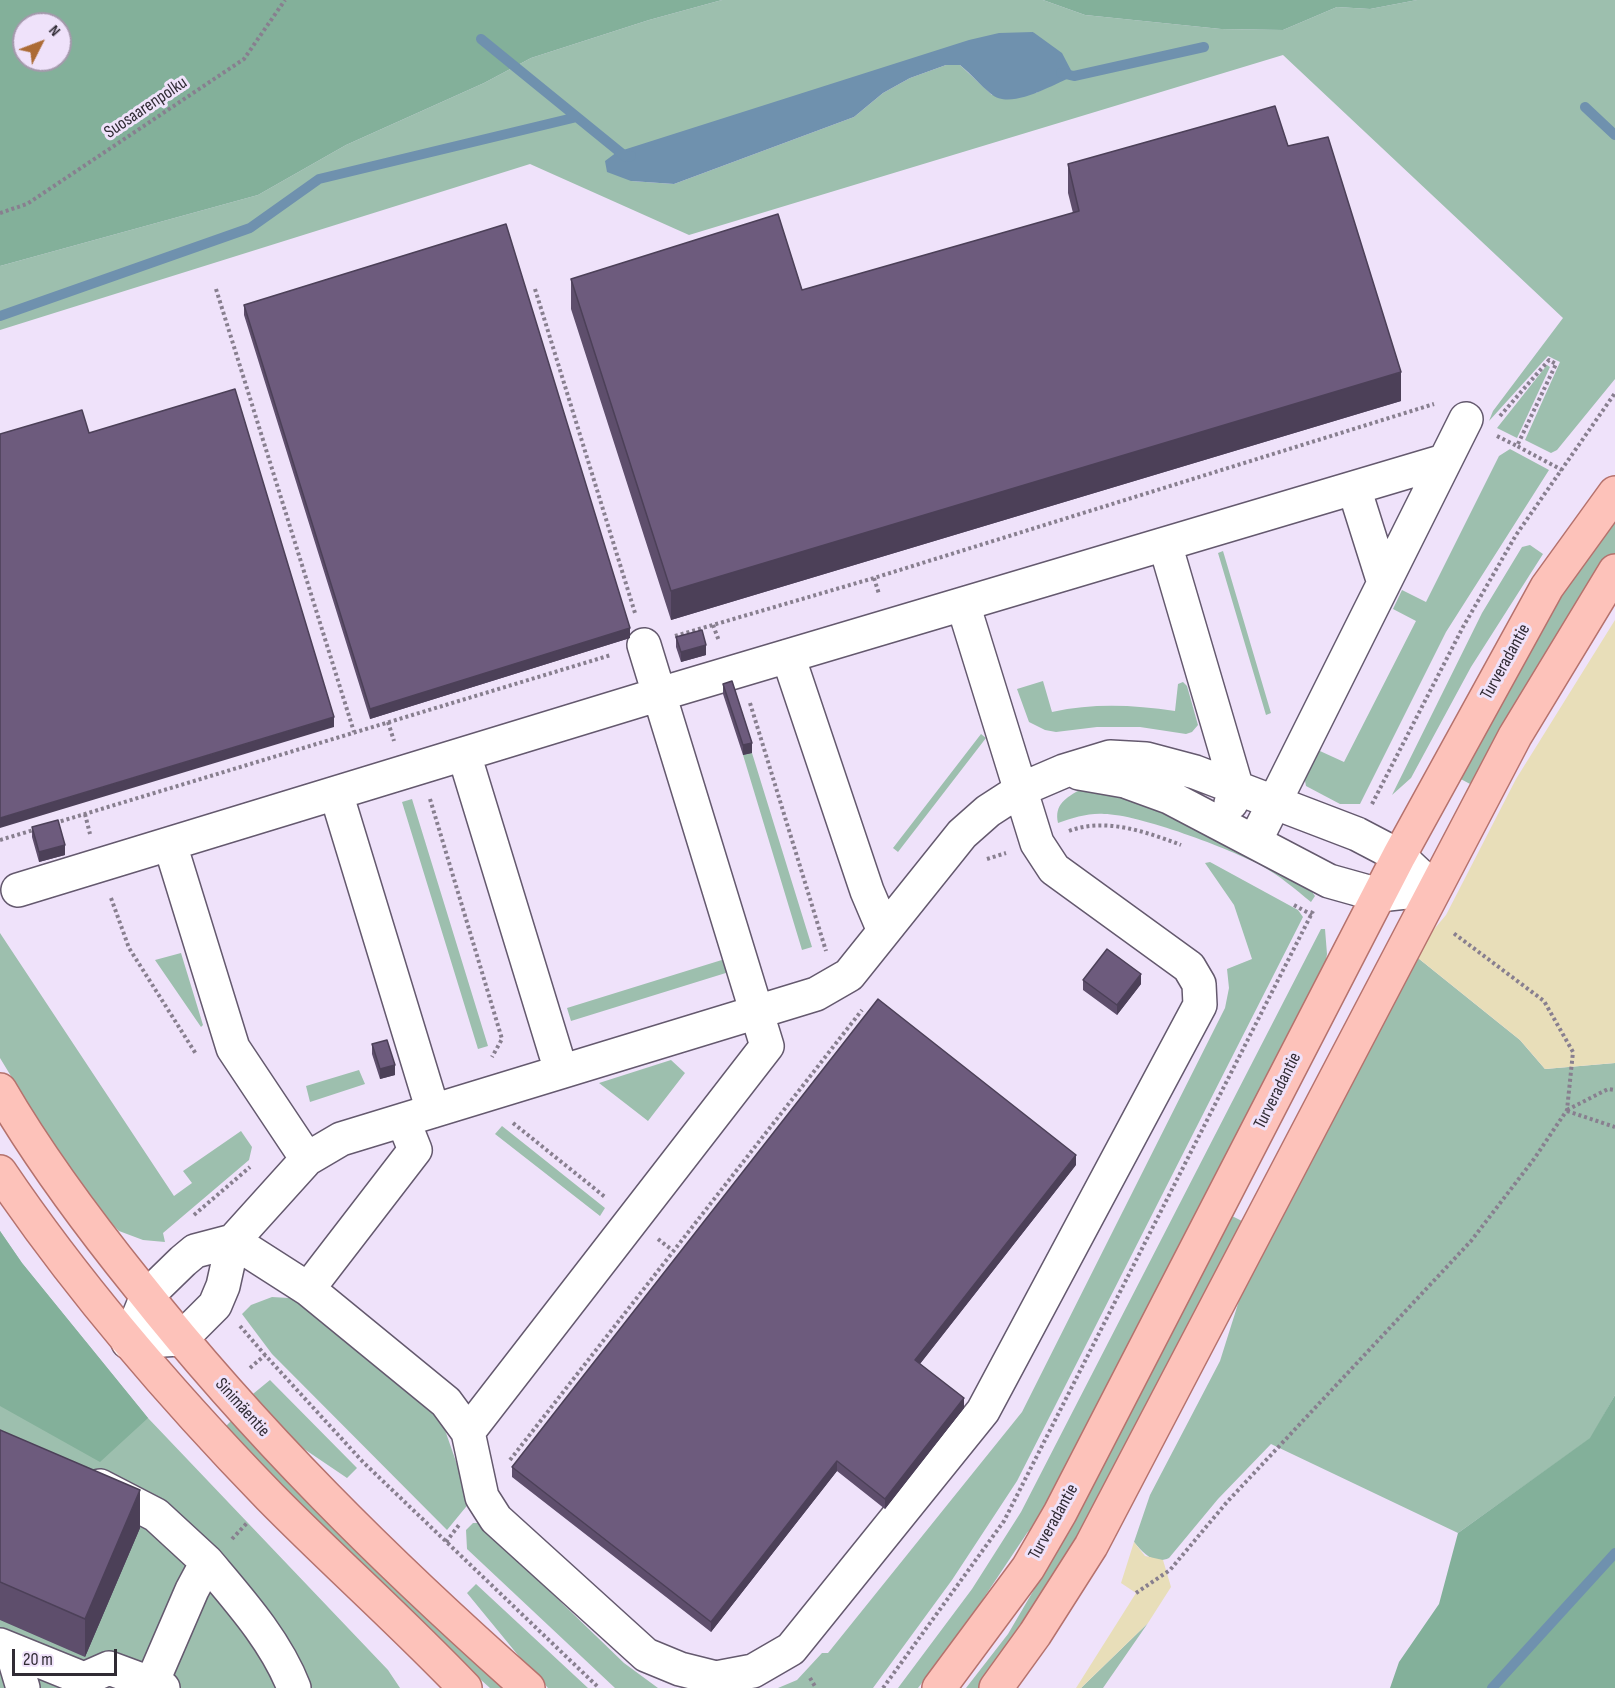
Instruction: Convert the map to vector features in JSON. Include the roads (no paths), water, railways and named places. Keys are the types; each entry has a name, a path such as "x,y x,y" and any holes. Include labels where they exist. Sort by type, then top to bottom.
{"main road":[{"name":"Turveradantie","path":"939,1688 1028,1568 1060,1513 1399,856 1547,587 1615,493"},
{"path":"996,1688 1035,1634 1091,1546 1515,736 1615,571"},
{"name":"Sinimäentie","path":"0,1090 25,1132 88,1223 181,1339 226,1390 365,1539 528,1688"},
{"path":"0,1172 71,1272 128,1342 270,1496 465,1688"},
{"path":"1020,1688 1035,1634"}],"street":[{"path":"1255,841 1444,461 1485,425"},
{"path":"18,890 660,694 1444,461"},
{"path":"1354,488 1384,583"},
{"path":"1166,544 1238,789 1221,823"},
{"path":"963,604 1022,789 1038,843 1054,869 1189,967 1199,984 1200,1005 983,1411 791,1649 753,1671 716,1678 680,1669 646,1654 496,1519 482,1497 468,1432 446,1402 308,1289 233,1241 195,1251 183,1261 147,1296 128,1342 181,1339 215,1305 223,1286 233,1241 307,1158 341,1139 816,994 849,975 962,834 988,811 1022,789 1064,771 1110,757 1146,759 1195,772 1357,834 1399,856 1434,889"},
{"path":"468,1432 767,1046 644,645"},
{"path":"788,656 867,891 884,931"},
{"path":"464,754 561,1071"},
{"path":"1064,771 1125,782 1169,797 1329,881 1379,895 1434,889"},
{"path":"308,1289 416,1150 418,1115 336,793"},
{"path":"170,844 232,1048 307,1158"},
{"path":"73,1472 156,1515 207,1562 243,1604 288,1672 294,1688"},
{"path":"6,1648 84,1679 109,1668 158,1683 192,1590 207,1562"},
{"path":"6,1648 23,1688"}],"water":[{"path":"1033,32 1062,53 1074,76 1021,98 1009,99 991,94 960,65 946,65 910,78 883,93 854,117 674,184 631,181 607,172 605,161 617,152 969,40 999,33"}],"waterway":[{"path":"481,39 626,157 631,156"},
{"path":"1061,73 1074,76 1204,47"},
{"path":"1585,107 1615,135"},
{"path":"0,316 250,228 319,179 577,117"},
{"path":"1492,1688 1615,1553"}]}
